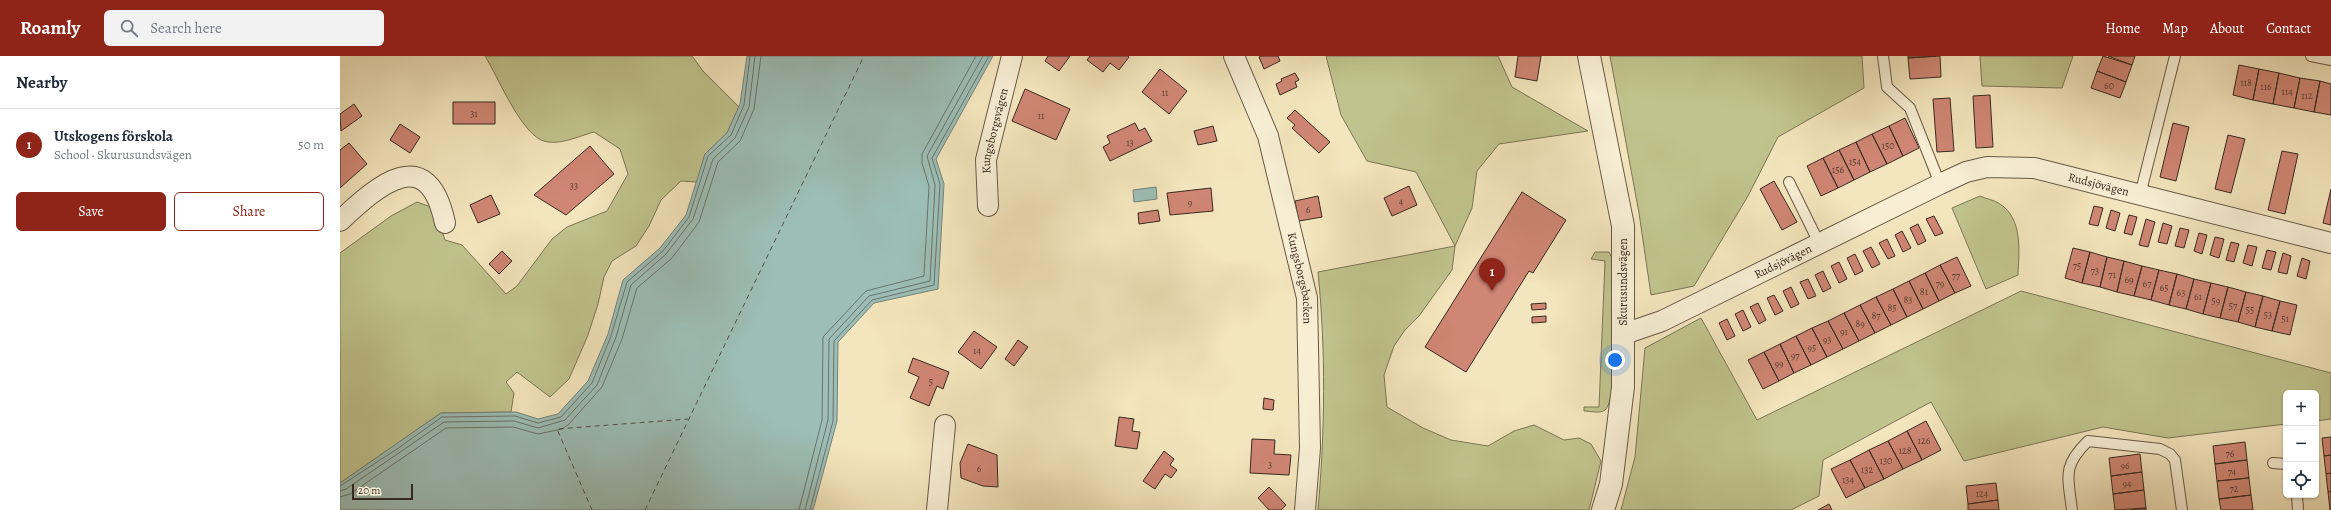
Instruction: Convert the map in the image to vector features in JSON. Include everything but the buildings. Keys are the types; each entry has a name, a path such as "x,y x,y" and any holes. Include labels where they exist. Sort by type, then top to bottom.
{"street":[{"name":"Kungsborgsvägen","path":"988,206 986,160 1012,56"},
{"name":"Kungsborgsbacken","path":"1234,56 1268,136 1307,298 1310,448 1305,510"},
{"name":"Skurusundsvägen","path":"1589,56 1623,226 1623,387 1611,484 1603,510"},
{"name":"Rudsjövägen","path":"1624,334 1662,321 1820,245 1966,172 1987,167 2034,168 2331,243"},
{"path":"340,221 391,181 410,176 427,183 434,190 442,207 446,223"},
{"path":"937,510 945,425"}],"lane":[{"path":"1883,56 1887,87 1910,108 1940,184"},
{"name":"Rudsjövägen","path":"2140,195 2175,56"},
{"path":"2311,56 2331,60"},
{"path":"1789,182 1820,245"},
{"path":"2072,510 2068,471 2076,453 2088,441 2160,449 2170,454 2175,460 2182,510"},
{"path":"2273,463 2283,464"},
{"path":"2297,498 2298,510"}],"green space":[{"path":"485,56 692,56 703,71 739,107 727,133 705,154 697,182 681,181 661,200 649,226 636,246 612,261 604,277 598,304 588,335 569,379 550,397 517,372 506,382 514,393 511,412 441,413 340,483 340,253 391,216 417,202 434,208 445,240 462,245 506,294 517,286 552,239 567,227 607,211 628,174 620,149 594,132 561,142 547,142 541,140 533,134 517,114"},
{"path":"1326,56 1498,56 1512,87 1588,131 1499,144 1477,171 1472,208 1455,246 1416,172 1367,161 1341,115"},
{"path":"1610,56 1862,56 1864,88 1778,137 1748,196 1694,286 1651,295 1639,213"},
{"path":"1980,56 2073,56 2062,88 1982,86"},
{"path":"1980,196 1998,203 2007,210 2013,218 2016,227 2019,246 2018,275 1986,289 1952,208"},
{"path":"1455,246 1452,270 1419,316 1405,330 1394,346 1384,375 1387,407 1423,428 1451,440 1488,446 1514,431 1534,425 1564,440 1579,438 1591,444 1601,461 1589,510 1318,510 1324,391 1321,302 1318,272"},
{"path":"1595,252 1609,252 1615,264 1615,342 1613,385 1610,401 1605,410 1598,412 1584,411 1584,407 1599,407 1605,261 1591,259"},
{"path":"2021,291 2331,373 2331,419 2319,421 2319,390 2283,390 2283,424 2168,438 2103,427 1964,461 1931,402 1823,460 1819,496 1791,510 1621,510 1635,457 1645,348 1701,318 1757,420"}],"water":[{"path":"747,56 993,56 936,159 944,184 938,289 874,303 838,342 837,421 813,510 340,510 340,483 441,413 516,412 538,419 558,414 588,381 608,334 623,280 660,248 686,215 705,154 727,133 740,104"},
{"path":"1156,187 1157,199 1134,202 1133,190"}],"ferry route":[{"path":"645,510 864,56"},
{"path":"592,510 557,429 688,419"}],"place":[{"name":"Utskogens förskola","path":"1492,291"}]}
